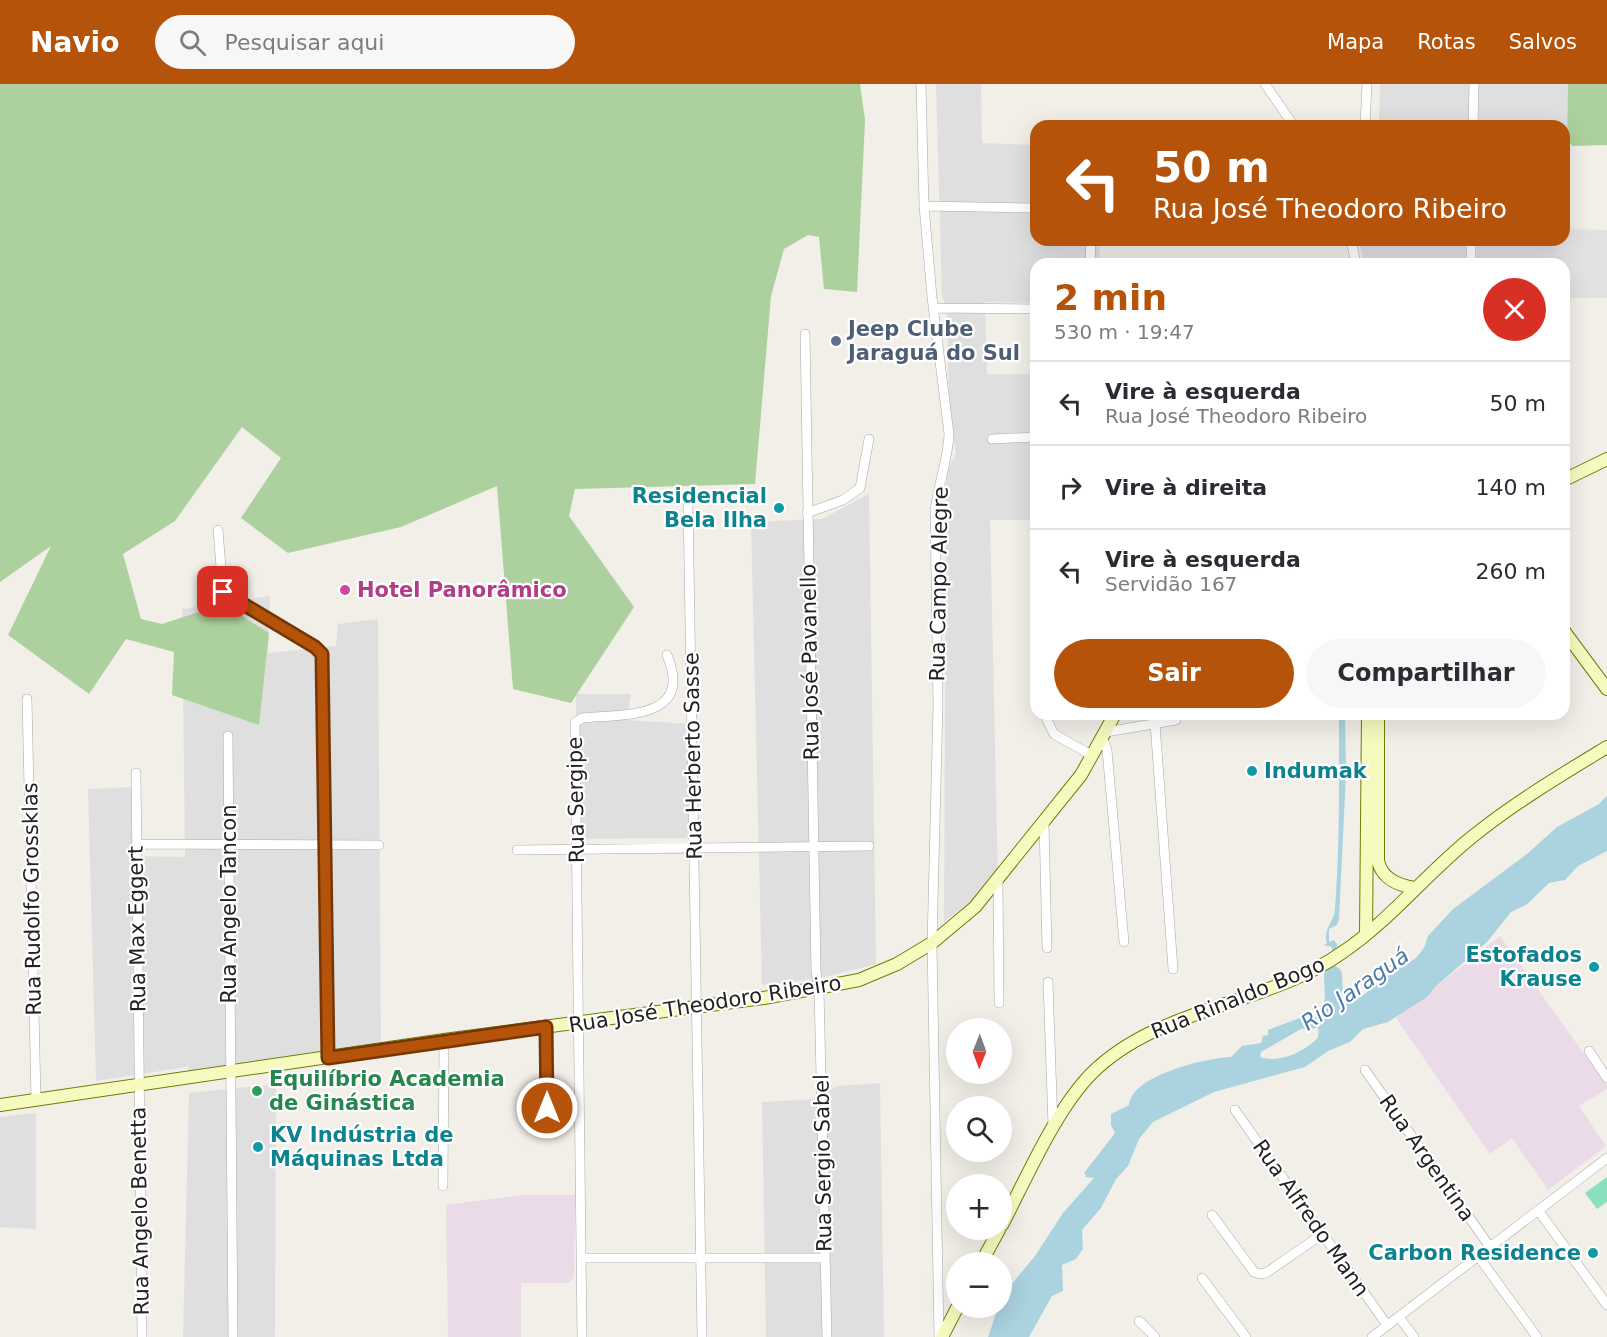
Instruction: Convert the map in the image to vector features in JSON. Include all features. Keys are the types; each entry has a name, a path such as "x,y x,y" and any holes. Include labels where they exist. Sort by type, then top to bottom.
{"main road":[{"path":"1570,477 1607,459"},
{"path":"1570,639 1607,689"},
{"name":"Rua José Theodoro Ribeiro","path":"0,1105 444,1040 697,1008 819,989 859,980 897,964 932,943 975,907 1044,823 1093,756 1111,720"},
{"path":"1366,933 1368,720"},
{"path":"1378,720 1378,861 1384,874 1395,883 1414,888"},
{"name":"Rua Rinaldo Bogo","path":"1012,1206 1076,1091 1091,1074 1127,1046 1152,1032 1318,968 1344,952 1472,837 1531,794 1607,747"},
{"path":"940,1337 951,1318"}],"street":[{"name":"Rua Campo Alegre","path":"921,84 924,206 933,308 949,434 949,446 938,487 935,511 938,705 932,943 940,1337"},
{"path":"1265,84 1290,120"},
{"path":"1365,120 1367,84"},
{"path":"1473,120 1474,84"},
{"path":"924,206 1030,208"},
{"path":"933,308 1030,309"},
{"name":"Rua José Pavanello","path":"805,334 816,972 819,989"},
{"path":"992,439 1030,437"},
{"path":"807,513 843,500 860,488 869,439"},
{"name":"Rua Herberto Sasse","path":"688,505 702,1337"},
{"path":"218,530 223,592 315,647 322,654 328,1058"},
{"name":"Rua Sergipe","path":"582,1337 576,720 641,713 660,707 670,697 673,685 667,655"},
{"name":"Rua Rudolfo Grossklas","path":"27,699 36,1099"},
{"path":"1047,720 1054,734 1093,756"},
{"path":"1124,942 1105,735 1176,720"},
{"path":"1155,723 1173,969"},
{"name":"Rua Angelo Tancon","path":"228,736 232,1337"},
{"name":"Rua Max Eggert","path":"136,773 138,1084"},
{"path":"1044,823 1047,948"},
{"path":"136,844 379,845"},
{"path":"518,850 869,846"},
{"path":"998,881 999,1003"},
{"path":"1048,982 1053,1130"},
{"name":"Rua Sergio Sabel","path":"819,989 827,1337"},
{"path":"546,1027 547,1108"},
{"path":"443,1186 444,1040"},
{"path":"1589,1051 1607,1078"},
{"name":"Rua Argentina","path":"1365,1070 1490,1247"},
{"name":"Rua Angelo Benetta","path":"138,1084 142,1337"},
{"name":"Rua Alfredo Mann","path":"1235,1110 1321,1235 1387,1325"},
{"path":"1372,1337 1607,1158"},
{"path":"1539,1210 1607,1305"},
{"path":"1212,1215 1254,1272 1260,1274 1266,1273 1321,1235"},
{"path":"1478,1256 1537,1337"},
{"path":"582,1258 825,1258"},
{"path":"1202,1278 1246,1337"},
{"path":"1399,1317 1414,1337"},
{"path":"1138,1321 1155,1337"}],"shaded area":[{"path":"936,84 981,84 982,143 1030,145 1030,246 1100,246 1099,258 1030,258 1030,303 985,302 987,374 1030,374 1030,520 990,520 998,881 944,922 946,491 948,469 956,454 949,408 947,309 942,297"},
{"path":"1380,84 1568,84 1568,120 1379,120"},
{"path":"1570,229 1607,230 1607,298 1570,298 1570,258 1556,258 1556,246 1570,246"},
{"path":"1360,246 1566,246 1566,258 1363,258"},
{"path":"869,494 876,964 817,979 762,985 751,522 822,519"},
{"path":"270,596 268,653 336,646 338,624 378,619 381,1051 188,1072 188,1062 187,1067 96,1081 88,789 133,787 132,856 185,857 182,609"},
{"path":"576,694 631,694 626,720 692,724 694,838 576,839"},
{"path":"1500,936 1607,1086 1607,1089 1579,1106 1606,1146 1548,1190 1512,1138 1490,1154 1396,1018"},
{"path":"880,1083 884,1337 766,1337 762,1102 816,1099 837,1086"},
{"path":"276,1084 275,1337 183,1337 189,1093"},
{"path":"36,1113 36,1229 0,1227 0,1117"},
{"path":"521,1195 575,1195 574,1278 568,1283 521,1283 521,1337 448,1337 446,1205"}],"green space":[{"path":"0,84 860,84 865,120 857,292 824,289 819,237 808,235 784,249 771,296 755,484 575,489 569,516 634,607 571,703 513,689 497,486 401,527 288,553 241,518 281,458 242,427 175,521 123,554 141,619 162,624 223,604 269,633 259,725 172,695 174,652 126,639 89,694 8,635 51,546 0,582"},
{"path":"1568,84 1607,84 1607,145 1572,146 1570,120 1567,120"},
{"path":"1607,1177 1607,1202 1597,1209 1585,1193"}],"water":[{"path":"1339,720 1345,720 1346,774 1339,919 1337,925 1329,929 1329,942 1334,940 1337,944 1335,975 1331,977 1332,947 1323,945 1327,944 1326,934 1335,909"},
{"path":"1607,796 1607,851 1578,866 1565,880 1549,883 1526,905 1511,912 1487,942 1435,987 1427,997 1388,1022 1363,1029 1350,1042 1328,1051 1305,1067 1214,1092 1153,1122 1139,1139 1128,1166 1116,1179 1101,1208 1082,1230 1083,1249 1076,1259 1062,1265 1063,1291 1052,1296 1029,1337 988,1337 995,1318 1012,1318 1012,1284 1035,1256 1063,1213 1094,1178 1085,1177 1084,1173 1115,1133 1111,1125 1111,1114 1129,1105 1133,1094 1143,1085 1172,1070 1231,1057 1242,1046 1261,1043 1263,1036 1268,1035 1268,1030 1302,1017 1312,1018 1330,1012 1365,994 1375,984 1416,958 1424,948 1428,936 1453,909 1527,854 1557,827 1599,804","holes":["1318,1028 1320,1035 1315,1041 1293,1055 1276,1059 1260,1057 1261,1052 1301,1029"]}],"waterway":[{"name":"Rio Jaraguá","path":"1327,1036 1334,997 1333,975"}],"place":[{"name":"Jeep Clube Jaraguá do Sul","path":"836,341"},
{"name":"Residencial Bela Ilha","path":"779,508"},
{"name":"Hotel Panorâmico","path":"345,590"},
{"name":"Indumak","path":"1252,771"},
{"name":"Estofados Krause","path":"1594,967"},
{"name":"Equilíbrio Academia de Ginástica","path":"257,1091"},
{"name":"KV Indústria de Máquinas Ltda","path":"258,1147"},
{"name":"Carbon Residence","path":"1593,1253"}],"route":[{"path":"223,592 320,650 322,654 328,1058 546,1027 547,1108"}]}
